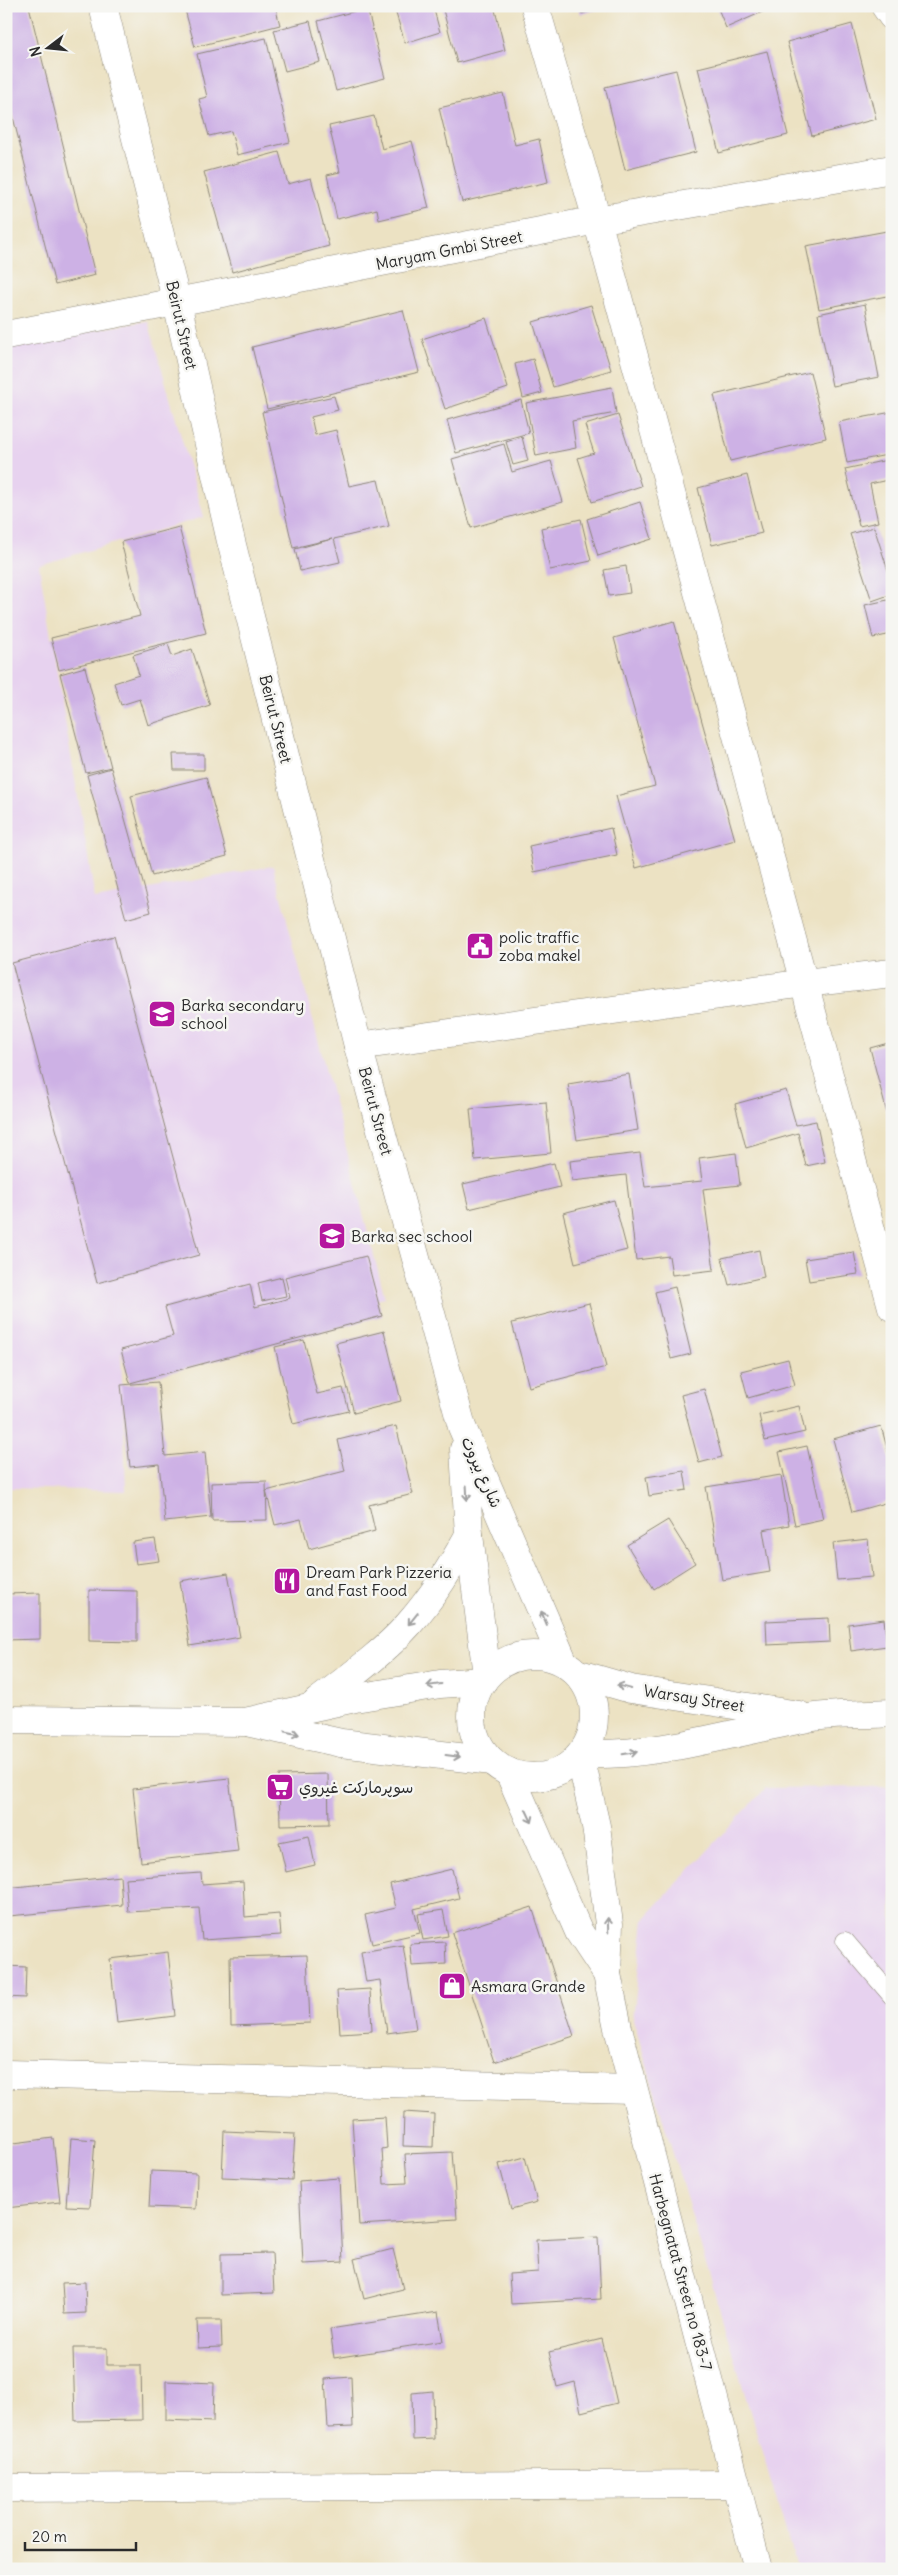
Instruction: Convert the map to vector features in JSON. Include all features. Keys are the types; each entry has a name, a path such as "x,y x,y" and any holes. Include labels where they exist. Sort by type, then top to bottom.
{"main road":[{"name":"Beirut Street","path":"103,6 177,303 230,537 358,1046 462,1427"},
{"path":"535,6 597,220 892,1308"},
{"path":"885,6 892,16"},
{"name":"Maryam Gmbi Street","path":"6,335 597,220 892,169"},
{"path":"358,1046 805,983 892,973"},
{"name":"شارع بيروت","path":"462,1427 470,1535 485,1678"},
{"name":"شارع بيروت","path":"462,1427 571,1669"},
{"path":"312,1706 372,1659 408,1625 440,1586 470,1535"},
{"path":"6,1720 245,1722 341,1742 500,1766 534,1777 560,1771 580,1755 591,1735 594,1714 590,1693 571,1669 548,1656 532,1654 515,1657 500,1664 485,1678 475,1697 473,1722 481,1747 500,1766 579,1932 607,1974"},
{"name":"Warsay Street","path":"571,1669 631,1688 810,1718"},
{"path":"245,1722 312,1706 485,1678"},
{"name":"Warsay Street","path":"580,1755 615,1755 738,1734 810,1718 892,1713"},
{"path":"580,1755 596,1826 609,1924 607,1974"},
{"name":"Harbegnatat Street no 183-7","path":"607,1974 633,2089 758,2569"},
{"path":"6,2074 633,2089"},
{"path":"6,2488 736,2484"}],"lane":[{"path":"845,1941 892,1996"}],"shaded area":[{"path":"148,321 204,517 39,565 95,899 273,866 385,1298 121,1351 126,1491 6,1488 6,345"},
{"path":"892,1787 892,2569 797,2569 633,2019 644,1919 766,1788"}],"building":[{"path":"6,6 29,6 95,275 55,285 6,89"},
{"path":"184,6 275,6 280,25 195,47"},
{"path":"433,6 440,32 405,43 394,7"},
{"path":"442,6 494,6 505,50 457,63"},
{"path":"579,6 606,6 606,7 581,14"},
{"path":"717,6 776,6 726,28"},
{"path":"367,8 385,78 336,91 318,21"},
{"path":"310,21 320,62 285,71 274,30"},
{"path":"852,24 876,119 812,136 787,42"},
{"path":"266,38 290,142 237,155 231,131 209,136 199,99 207,97 197,54"},
{"path":"767,51 788,135 719,153 698,68"},
{"path":"676,70 696,152 625,170 605,87"},
{"path":"503,93 515,145 539,139 548,182 462,202 439,108"},
{"path":"374,116 382,149 412,141 429,208 379,220 377,209 337,219 327,175 340,172 329,126"},
{"path":"279,152 288,184 311,178 329,246 232,272 204,172"},
{"path":"892,230 892,295 819,309 806,246"},
{"path":"865,304 879,377 832,386 818,314"},
{"path":"591,305 611,370 553,387 533,322"},
{"path":"403,310 419,372 267,409 252,347"},
{"path":"486,318 508,388 445,409 422,339"},
{"path":"533,359 542,393 523,398 515,364"},
{"path":"810,372 826,438 730,461 714,395"},
{"path":"612,387 616,413 572,421 576,448 536,456 526,403"},
{"path":"334,396 338,410 311,417 315,435 336,430 349,486 378,480 389,526 334,539 340,562 300,571 295,549 332,539 293,548 262,412"},
{"path":"521,400 529,433 456,453 447,420"},
{"path":"892,412 892,454 847,463 839,422"},
{"path":"618,415 641,486 592,502 578,458 594,453 585,425"},
{"path":"522,437 528,461 513,465 506,442"},
{"path":"504,444 512,472 551,461 563,502 471,528 452,459"},
{"path":"892,459 892,479 870,484 878,522 859,526 845,469"},
{"path":"747,475 762,533 712,545 698,488"},
{"path":"640,502 652,539 598,556 587,519"},
{"path":"581,519 591,561 550,570 541,528"},
{"path":"179,527 206,633 59,670 51,638 140,616 121,542"},
{"path":"874,527 892,583 892,594 872,601 850,534"},
{"path":"626,566 630,593 609,596 604,570"},
{"path":"892,599 892,634 873,638 865,605"},
{"path":"674,621 735,840 636,868 616,796 655,786 614,638"},
{"path":"168,644 172,656 192,649 210,705 148,725 140,699 121,705 114,683 139,675 133,655"},
{"path":"85,667 111,767 86,773 60,674"},
{"path":"173,754 204,754 204,770 174,770"},
{"path":"111,768 151,912 126,919 87,775"},
{"path":"206,777 227,856 152,876 131,796"},
{"path":"611,828 617,855 534,872 529,846"},
{"path":"114,936 199,1255 97,1283 12,963"},
{"path":"892,1042 892,1116 888,1117 870,1048"},
{"path":"629,1074 638,1130 577,1140 568,1084"},
{"path":"786,1090 796,1125 816,1121 825,1162 806,1166 798,1133 746,1148 735,1104"},
{"path":"546,1102 551,1153 475,1160 470,1109"},
{"path":"640,1153 645,1187 702,1181 699,1158 736,1153 740,1185 703,1189 714,1270 672,1275 669,1256 636,1260 626,1175 572,1181 570,1161"},
{"path":"554,1163 560,1187 469,1209 463,1184"},
{"path":"614,1200 627,1250 575,1263 563,1213"},
{"path":"759,1250 764,1277 729,1285 722,1258"},
{"path":"854,1252 858,1274 809,1281 805,1259"},
{"path":"366,1256 382,1316 130,1383 121,1350 173,1336 165,1307 250,1284 255,1307 290,1298 285,1277"},
{"path":"282,1277 286,1296 262,1301 258,1283"},
{"path":"675,1287 691,1354 671,1359 655,1292"},
{"path":"589,1303 606,1367 529,1387 512,1323"},
{"path":"384,1331 401,1401 354,1413 336,1343"},
{"path":"304,1340 317,1394 343,1388 349,1411 293,1424 275,1347"},
{"path":"788,1359 795,1385 748,1398 741,1371"},
{"path":"158,1382 165,1456 205,1452 211,1517 165,1522 159,1464 130,1467 121,1385"},
{"path":"704,1389 722,1457 699,1463 681,1395"},
{"path":"799,1406 805,1432 765,1441 759,1415"},
{"path":"396,1426 413,1494 369,1505 375,1531 309,1549 301,1519 275,1525 266,1491 345,1471 338,1440"},
{"path":"881,1426 892,1466 892,1501 852,1512 833,1439"},
{"path":"807,1446 823,1519 795,1525 779,1452"},
{"path":"684,1471 687,1490 649,1496 646,1477"},
{"path":"781,1475 789,1525 763,1530 770,1572 722,1580 706,1487"},
{"path":"266,1481 267,1520 212,1521 211,1483"},
{"path":"668,1520 695,1563 654,1589 627,1545"},
{"path":"155,1539 159,1561 136,1564 133,1542"},
{"path":"868,1539 872,1577 837,1580 833,1543"},
{"path":"228,1573 240,1637 190,1646 180,1581"},
{"path":"89,1590 137,1591 137,1642 89,1641"},
{"path":"40,1593 40,1639 6,1640 6,1594"},
{"path":"829,1618 830,1642 767,1645 766,1621"},
{"path":"884,1619 887,1646 851,1651 848,1624"},
{"path":"328,1774 329,1824 280,1825 279,1775"},
{"path":"229,1778 238,1851 141,1862 133,1789"},
{"path":"309,1836 315,1865 286,1872 279,1842"},
{"path":"452,1869 459,1898 414,1909 420,1933 372,1944 365,1915 396,1908 390,1884"},
{"path":"201,1873 202,1884 243,1881 245,1917 279,1914 281,1935 202,1940 199,1908 128,1912 125,1878"},
{"path":"120,1876 122,1905 9,1916 6,1888"},
{"path":"532,1907 574,2036 494,2062 452,1933"},
{"path":"443,1910 448,1936 423,1940 418,1914"},
{"path":"445,1942 446,1964 412,1966 410,1944"},
{"path":"403,1945 416,2029 387,2033 380,1980 366,1982 361,1952"},
{"path":"168,1952 175,2016 117,2023 110,1959"},
{"path":"307,1955 310,2023 231,2026 230,1957"},
{"path":"6,1966 26,1967 25,1998 6,1997"},
{"path":"370,1989 372,2031 340,2033 337,1991"},
{"path":"404,2112 434,2114 433,2147 403,2146"},
{"path":"385,2117 387,2148 382,2149 384,2184 407,2183 405,2154 452,2152 457,2219 359,2225 352,2119"},
{"path":"224,2131 295,2134 292,2180 222,2177"},
{"path":"53,2138 60,2202 6,2208 6,2144"},
{"path":"71,2138 95,2140 90,2207 66,2206"},
{"path":"525,2157 537,2202 511,2209 499,2164"},
{"path":"151,2171 197,2173 196,2209 149,2207"},
{"path":"339,2178 343,2262 303,2264 299,2181"},
{"path":"598,2237 601,2299 511,2304 509,2274 538,2272 536,2240"},
{"path":"393,2249 403,2289 364,2299 354,2259"},
{"path":"272,2253 274,2293 221,2295 221,2254"},
{"path":"85,2282 86,2313 64,2314 62,2283"},
{"path":"438,2312 443,2341 334,2358 330,2329"},
{"path":"197,2320 221,2320 222,2347 198,2348"},
{"path":"602,2339 617,2403 581,2412 575,2382 557,2387 549,2352"},
{"path":"73,2348 107,2348 107,2365 141,2365 142,2420 75,2421"},
{"path":"351,2377 353,2427 328,2428 325,2379"},
{"path":"166,2381 214,2383 213,2422 166,2420"},
{"path":"433,2391 434,2439 413,2440 412,2393"}],"place":[{"name":"polic traffic zoba makel","path":"480,946"},
{"name":"Barka secondary school","path":"162,1014"},
{"name":"Barka sec school","path":"332,1236"},
{"name":"Dream Park Pizzeria and Fast Food","path":"287,1581"},
{"name":"سوپرمارکت غيروي","path":"280,1787"},
{"name":"Asmara Grande","path":"452,1986"}]}
